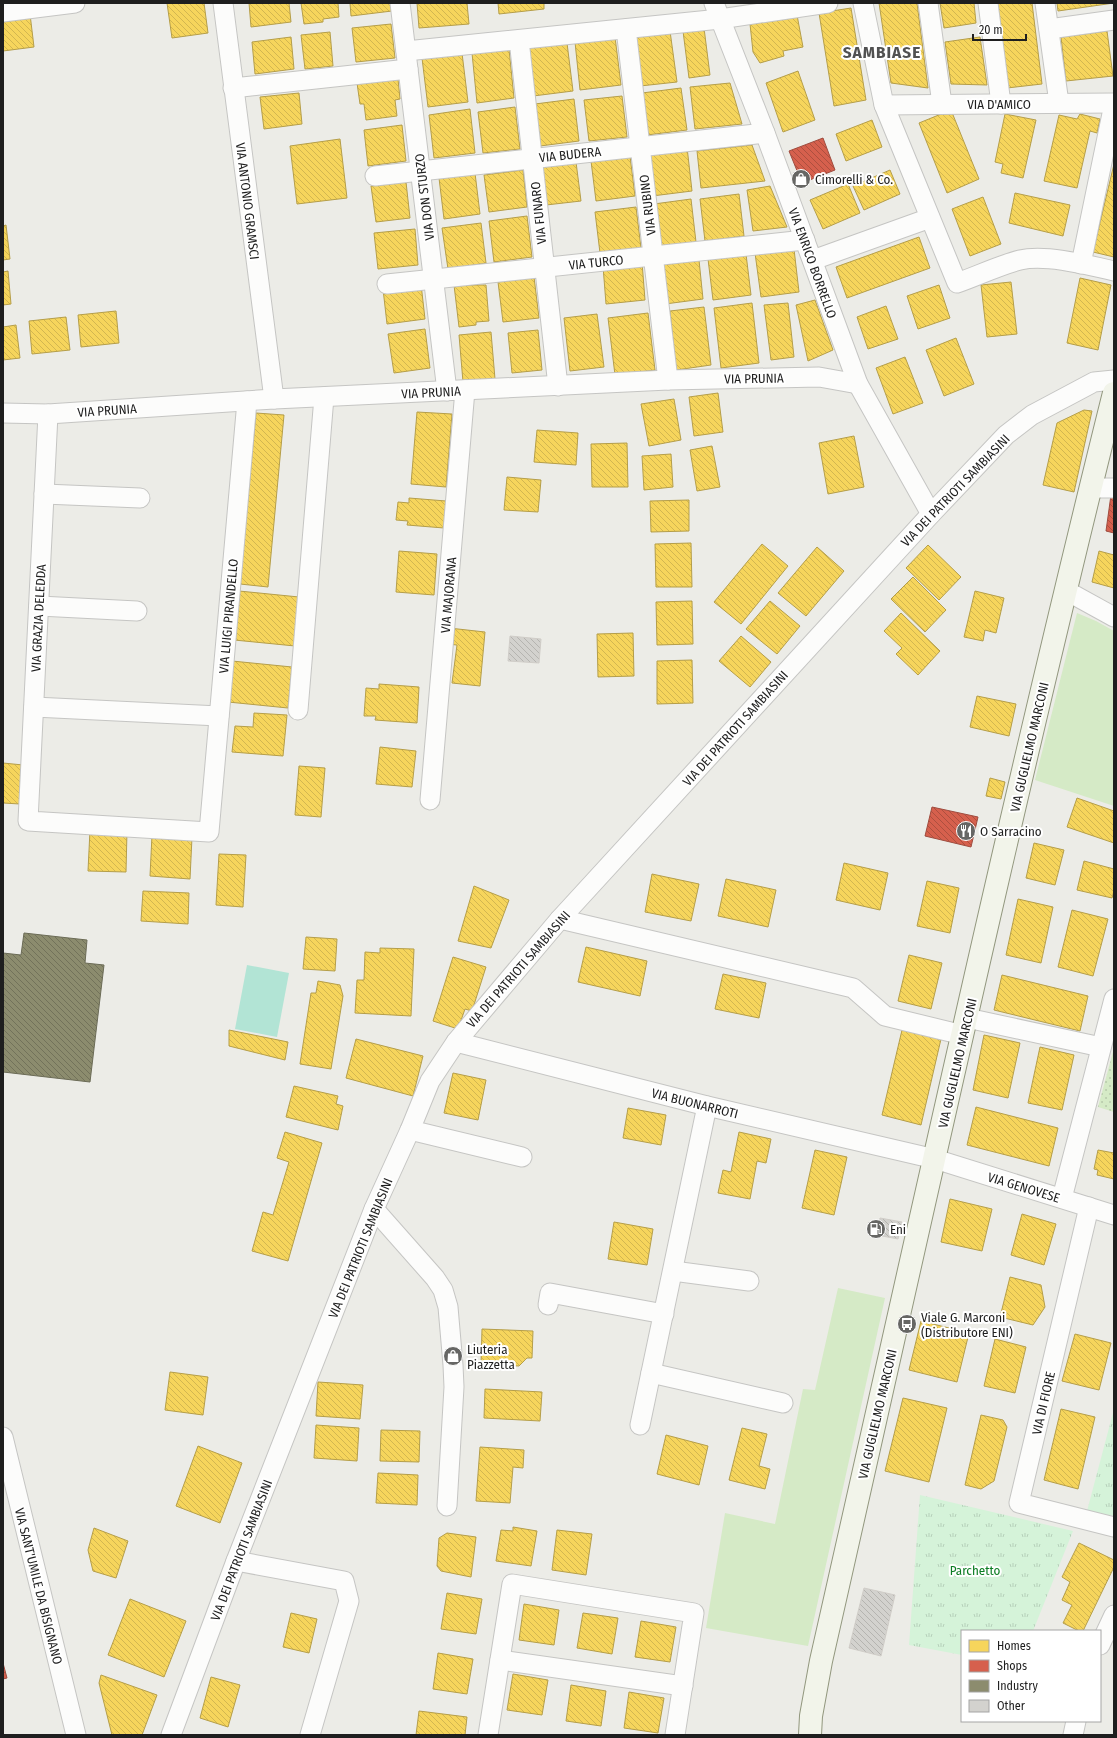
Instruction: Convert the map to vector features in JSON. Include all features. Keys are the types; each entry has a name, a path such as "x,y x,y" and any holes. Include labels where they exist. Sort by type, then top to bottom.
{"main road":[{"name":"VIA GUGLIELMO MARCONI","path":"810,1735 822,1661 935,1159 1065,590 1114,393"}],"street":[{"path":"3,12 74,3"},
{"name":"VIA ANTONIO GRAMSCI","path":"222,3 274,400"},
{"name":"VIA DON STURZO","path":"400,3 434,280 456,391"},
{"path":"233,88 519,40 626,29 717,11 828,3"},
{"path":"863,3 884,105 957,283 1020,260 1040,258 1114,271"},
{"path":"928,3 942,104"},
{"path":"988,3 1001,104"},
{"path":"1045,3 1059,104"},
{"name":"VIA ENRICO BORRELLO","path":"717,11 765,133 858,384 931,514"},
{"path":"1049,29 1114,20"},
{"name":"VIA RUBINO","path":"626,29 668,380"},
{"name":"VIA FUNARO","path":"519,40 558,386"},
{"path":"1081,264 1114,103"},
{"name":"VIA D'AMICO","path":"884,105 1114,103"},
{"name":"VIA BUDERA","path":"374,176 765,133"},
{"path":"813,260 930,218"},
{"name":"VIA TURCO","path":"387,284 805,240"},
{"name":"VIA PRUNIA","path":"3,413 48,414 247,401 668,380 819,377 858,384"},
{"name":"VIA DEI PATRIOTI SAMBIASINI","path":"171,1735 236,1561 374,1209 410,1130 430,1081 456,1042 560,919 931,514 1006,435 1032,415 1094,382 1114,380"},
{"name":"VIA MAJORANA","path":"430,800 456,391"},
{"path":"298,710 324,397"},
{"name":"VIA LUIGI PIRANDELLO","path":"209,832 247,401"},
{"name":"VIA GRAZIA DELEDDA","path":"48,414 28,821 209,832"},
{"path":"1090,488 1114,488"},
{"path":"44,494 140,498"},
{"path":"1065,590 1114,617"},
{"path":"39,606 137,611"},
{"path":"34,708 219,716"},
{"path":"560,919 853,988 885,1016 1101,1047"},
{"path":"1062,1198 1114,999"},
{"name":"VIA BUONARROTI","path":"456,1042 708,1106 935,1159"},
{"path":"640,1425 708,1106"},
{"path":"410,1130 522,1157"},
{"name":"VIA GENOVESE","path":"935,1159 1114,1215"},
{"name":"VIA DI FIORE","path":"1089,1207 1019,1503 1114,1527"},
{"path":"374,1209 435,1278 443,1290 448,1307 454,1387 447,1506"},
{"path":"673,1271 749,1281"},
{"path":"548,1305 550,1293 664,1314"},
{"path":"651,1373 783,1403"},
{"name":"VIA SANT'UMILE DA BISIGNANO","path":"3,1437 76,1735"},
{"path":"236,1561 344,1581 348,1600 310,1735"},
{"path":"488,1735 512,1584 694,1613 675,1735"},
{"path":"1101,1643 1114,1615"},
{"path":"500,1660 683,1686"},
{"path":"1073,1735 1076,1722"}],"green space":[{"path":"1077,613 1114,631 1114,806 1035,780"},
{"path":"247,965 289,973 277,1037 235,1029"},
{"path":"1114,1048 1114,1112 1098,1107"},
{"path":"838,1288 885,1298 808,1646 706,1628 725,1513 775,1524 803,1389 815,1390"},
{"path":"1114,1409 1114,1516 1087,1511"},
{"name":"Parchetto","path":"920,1495 1073,1531 1033,1630 961,1630 961,1655 909,1645"}],"building: Homes":[{"path":"167,3 204,3 208,33 172,38"},
{"path":"249,3 289,3 291,22 251,27"},
{"path":"301,3 338,3 339,17 323,19 323,22 304,24"},
{"path":"350,3 391,3 392,11 351,16"},
{"path":"417,3 467,3 469,24 419,28"},
{"path":"498,3 544,3 544,9 499,14"},
{"path":"879,3 917,3 928,88 891,83"},
{"path":"940,3 974,3 976,23 944,28"},
{"path":"997,3 1032,3 1042,84 1007,88"},
{"path":"1057,3 1114,3 1058,11"},
{"path":"851,8 866,100 834,106 819,13"},
{"path":"30,14 34,47 3,51 3,17"},
{"path":"797,15 803,47 783,51 784,56 760,63 753,52 750,24"},
{"path":"391,24 395,58 356,62 352,28"},
{"path":"704,28 710,75 689,78 683,31"},
{"path":"670,31 677,82 640,86 634,36"},
{"path":"1107,31 1113,76 1066,81 1061,37"},
{"path":"330,32 333,66 305,69 301,35"},
{"path":"291,37 294,69 255,74 252,42"},
{"path":"615,37 621,85 580,90 575,42"},
{"path":"980,37 987,85 951,84 945,42"},
{"path":"567,43 573,91 533,96 527,48"},
{"path":"509,49 514,98 477,103 472,53"},
{"path":"462,53 468,102 428,107 422,58"},
{"path":"798,71 815,120 783,132 766,83"},
{"path":"398,79 400,99 395,100 397,116 366,120 364,104 360,104 357,83"},
{"path":"730,83 742,124 695,129 690,87"},
{"path":"681,88 687,130 647,135 642,93"},
{"path":"299,93 302,124 264,129 260,97"},
{"path":"622,96 627,137 589,141 584,100"},
{"path":"574,99 579,141 540,146 535,104"},
{"path":"515,107 520,149 483,153 478,112"},
{"path":"470,109 475,153 434,158 429,115"},
{"path":"951,110 979,179 947,193 919,123"},
{"path":"1005,114 1036,120 1023,178 1001,173 1003,164 995,162"},
{"path":"1080,114 1100,119 1097,133 1090,131 1077,188 1044,181 1059,115 1077,119"},
{"path":"872,120 882,147 846,161 836,134"},
{"path":"402,125 406,161 368,166 364,130"},
{"path":"340,139 347,198 297,204 290,146"},
{"path":"752,145 765,181 701,188 697,151"},
{"path":"687,147 692,191 652,196 647,152"},
{"path":"630,156 635,196 596,201 591,161"},
{"path":"576,162 581,201 546,205 541,166"},
{"path":"1114,164 1114,257 1093,252"},
{"path":"523,170 527,207 489,212 484,175"},
{"path":"890,170 900,194 864,210 853,186"},
{"path":"475,173 480,214 444,219 439,178"},
{"path":"406,182 410,218 376,222 371,186"},
{"path":"848,184 860,213 823,229 810,200"},
{"path":"770,186 787,227 753,231 747,190"},
{"path":"1015,193 1070,205 1063,236 1009,223"},
{"path":"739,194 744,236 705,241 700,199"},
{"path":"983,197 1001,244 970,256 952,209"},
{"path":"691,199 696,242 659,247 654,204"},
{"path":"636,207 641,248 600,253 595,212"},
{"path":"527,216 532,257 494,262 489,221"},
{"path":"481,223 486,263 448,269 442,228"},
{"path":"6,225 10,259 3,260 3,226"},
{"path":"415,229 418,265 378,269 374,233"},
{"path":"919,237 930,268 847,298 836,267"},
{"path":"794,249 799,292 761,297 755,253"},
{"path":"746,254 751,295 713,300 708,259"},
{"path":"699,260 703,299 665,304 661,265"},
{"path":"642,262 645,300 606,304 603,266"},
{"path":"8,271 11,304 3,305 3,272"},
{"path":"534,277 539,318 503,322 498,282"},
{"path":"1080,278 1111,285 1098,350 1067,343"},
{"path":"1011,282 1017,334 987,337 981,285"},
{"path":"421,284 425,319 387,324 383,289"},
{"path":"454,285 486,285 489,321 476,322 476,325 459,327"},
{"path":"939,285 950,318 918,329 907,296"},
{"path":"815,300 833,350 808,361 796,305"},
{"path":"752,303 759,363 721,368 714,308"},
{"path":"788,303 794,357 771,360 764,305"},
{"path":"886,306 898,339 868,349 857,317"},
{"path":"704,307 711,365 676,370 670,311"},
{"path":"116,311 119,343 81,347 78,315"},
{"path":"648,313 655,370 615,375 608,318"},
{"path":"597,314 604,367 570,371 564,318"},
{"path":"66,317 70,350 32,354 29,321"},
{"path":"16,325 20,358 3,360 3,327"},
{"path":"425,329 430,368 394,373 388,334"},
{"path":"538,330 542,370 512,373 508,333"},
{"path":"491,332 495,379 463,382 459,335"},
{"path":"956,338 974,384 944,396 926,350"},
{"path":"905,357 923,403 893,414 876,368"},
{"path":"718,393 723,432 694,436 689,397"},
{"path":"674,399 681,440 649,446 641,404"},
{"path":"1084,410 1092,411 1074,492 1043,485 1057,423"},
{"path":"417,412 452,414 446,487 411,484"},
{"path":"256,413 284,415 268,587 240,584"},
{"path":"537,430 578,433 576,465 534,462"},
{"path":"854,436 864,487 828,494 819,443"},
{"path":"627,443 628,487 592,487 591,444"},
{"path":"712,446 720,487 697,491 690,450"},
{"path":"671,454 673,487 644,490 642,456"},
{"path":"507,477 541,480 538,512 504,510"},
{"path":"409,498 446,501 444,528 407,525 408,521 396,520 398,502 409,503"},
{"path":"689,500 689,531 651,532 650,501"},
{"path":"691,543 692,587 656,587 655,544"},
{"path":"762,544 788,566 741,624 714,602"},
{"path":"928,545 961,577 939,600 906,568"},
{"path":"817,547 844,571 806,616 778,593"},
{"path":"399,551 437,554 434,595 396,592"},
{"path":"1099,551 1114,555 1114,588 1092,582"},
{"path":"913,577 946,610 925,632 891,599"},
{"path":"239,591 299,597 295,646 234,640"},
{"path":"975,591 1004,598 996,633 985,630 983,641 964,637"},
{"path":"692,601 693,644 657,645 656,602"},
{"path":"770,601 800,626 777,654 746,629"},
{"path":"901,613 940,651 918,675 896,654 902,648 884,631"},
{"path":"449,628 485,632 480,686 452,683 457,645 447,644"},
{"path":"633,633 634,676 598,677 597,634"},
{"path":"741,636 771,662 750,687 719,661"},
{"path":"692,660 693,703 657,704 657,661"},
{"path":"232,661 292,667 288,708 228,702"},
{"path":"379,684 419,687 417,723 375,720 376,716 364,716 366,688 379,689"},
{"path":"977,696 1016,704 1009,736 970,727"},
{"path":"254,713 287,715 283,756 232,752 235,726 253,727"},
{"path":"380,747 416,751 412,787 376,784"},
{"path":"3,763 23,765 20,804 3,803"},
{"path":"299,766 325,768 321,817 295,815"},
{"path":"990,778 1005,782 1001,799 986,796"},
{"path":"1077,798 1114,811 1114,843 1067,827"},
{"path":"90,830 127,831 126,872 88,871"},
{"path":"152,835 192,837 190,879 150,876"},
{"path":"1034,843 1064,850 1055,885 1026,878"},
{"path":"219,854 246,855 243,907 216,905"},
{"path":"1084,861 1114,869 1114,891 1112,898 1077,890"},
{"path":"844,863 888,873 880,910 836,900"},
{"path":"652,874 699,884 691,921 645,912"},
{"path":"726,879 776,890 768,927 718,916"},
{"path":"927,881 959,888 950,933 917,926"},
{"path":"474,886 509,900 491,948 458,941"},
{"path":"143,891 189,893 188,924 141,921"},
{"path":"1018,899 1053,907 1041,963 1006,955"},
{"path":"1072,910 1108,919 1093,976 1058,967"},
{"path":"306,937 337,939 335,971 303,969"},
{"path":"586,947 647,961 640,996 578,982"},
{"path":"380,948 414,949 411,1016 355,1013 357,980 364,980 365,952 380,953"},
{"path":"909,955 942,963 931,1009 898,1001"},
{"path":"453,957 486,967 472,1011 465,1009 458,1029 433,1021"},
{"path":"723,974 766,983 759,1018 715,1009"},
{"path":"1002,975 1088,996 1080,1031 994,1010"},
{"path":"318,981 340,985 343,996 331,1069 300,1064 311,993 316,993"},
{"path":"229,1030 288,1042 285,1060 229,1046"},
{"path":"902,1030 941,1039 921,1125 882,1115"},
{"path":"984,1035 1020,1043 1008,1098 973,1090"},
{"path":"356,1039 423,1056 413,1096 346,1078"},
{"path":"1040,1047 1074,1055 1062,1110 1028,1103"},
{"path":"453,1073 486,1080 478,1120 444,1113"},
{"path":"294,1086 338,1096 336,1104 343,1106 338,1130 286,1117"},
{"path":"976,1107 1058,1128 1049,1166 967,1145"},
{"path":"628,1108 666,1115 661,1145 623,1138"},
{"path":"285,1132 322,1143 288,1261 252,1251 263,1212 273,1215 289,1162 277,1158"},
{"path":"739,1132 771,1139 766,1163 757,1161 750,1199 718,1193 723,1170 731,1172"},
{"path":"815,1150 847,1157 834,1215 802,1208"},
{"path":"1098,1150 1114,1153 1114,1179 1097,1175 1098,1170 1094,1169"},
{"path":"950,1199 992,1209 982,1251 941,1242"},
{"path":"1022,1214 1056,1224 1044,1265 1011,1255"},
{"path":"614,1222 653,1229 647,1265 608,1259"},
{"path":"1010,1277 1041,1285 1045,1307 1033,1325 1000,1317"},
{"path":"921,1321 969,1333 957,1382 909,1370"},
{"path":"482,1329 533,1331 532,1358 527,1358 519,1366 481,1364"},
{"path":"1075,1334 1111,1343 1099,1390 1062,1381"},
{"path":"995,1339 1026,1347 1015,1393 984,1386"},
{"path":"170,1372 208,1377 203,1415 165,1410"},
{"path":"318,1382 363,1385 360,1419 316,1416"},
{"path":"485,1389 542,1392 540,1421 484,1418"},
{"path":"903,1398 947,1408 929,1482 885,1471"},
{"path":"1061,1409 1095,1417 1078,1489 1044,1480"},
{"path":"981,1415 1003,1420 1007,1427 994,1481 981,1489 965,1485"},
{"path":"316,1425 359,1428 357,1461 314,1458"},
{"path":"742,1428 767,1434 759,1466 770,1469 765,1489 729,1480"},
{"path":"381,1430 420,1431 419,1462 380,1461"},
{"path":"666,1435 708,1446 699,1485 657,1474"},
{"path":"198,1446 242,1463 220,1523 176,1506"},
{"path":"480,1447 524,1450 523,1468 513,1467 510,1503 476,1501"},
{"path":"378,1473 418,1475 417,1505 376,1503"},
{"path":"513,1527 537,1531 531,1566 496,1561 501,1530 513,1531"},
{"path":"94,1528 128,1541 116,1578 93,1571 88,1550"},
{"path":"557,1530 592,1534 586,1575 552,1570"},
{"path":"447,1533 476,1537 471,1577 441,1571 437,1566 439,1538"},
{"path":"1079,1543 1114,1560 1114,1567 1083,1630 1077,1630 1063,1623 1072,1605 1062,1600 1070,1582 1062,1577"},
{"path":"447,1593 482,1599 476,1634 441,1629"},
{"path":"130,1599 186,1621 164,1677 108,1655"},
{"path":"524,1604 559,1610 554,1645 519,1640"},
{"path":"291,1613 317,1619 309,1653 283,1647"},
{"path":"583,1613 618,1618 612,1654 577,1648"},
{"path":"641,1621 676,1627 670,1662 635,1657"},
{"path":"438,1653 473,1659 467,1694 433,1689"},
{"path":"513,1674 548,1680 542,1715 507,1710"},
{"path":"101,1675 157,1695 142,1735 112,1735 99,1683"},
{"path":"211,1677 240,1685 228,1727 200,1718"},
{"path":"571,1685 606,1691 601,1726 566,1721"},
{"path":"629,1692 664,1698 658,1733 624,1728"},
{"path":"419,1711 467,1717 465,1735 416,1735"}],"building: Shops":[{"path":"823,138 835,170 802,183 789,151"},
{"path":"1111,495 1114,496 1114,533 1106,531"},
{"path":"932,807 978,817 971,847 925,836"},
{"path":"3,1663 7,1678 3,1679"}],"building: Industry":[{"path":"24,933 87,940 85,963 104,965 90,1082 3,1072 3,953 21,955"}],"building: Other":[{"path":"510,636 541,639 539,663 508,661"},
{"path":"880,1218 902,1222 898,1239 877,1235"},
{"path":"864,1588 895,1595 881,1656 849,1648"}],"place":[{"name":"Cimorelli & Co.","path":"801,179"},
{"name":"O Sarracino","path":"966,831"},
{"name":"Eni","path":"876,1229"},
{"name":"Viale G. Marconi (Distributore ENI)","path":"907,1324"},
{"name":"Liuteria Piazzetta","path":"453,1356"}],"district":[{"name":"SAMBIASE","path":"882,52"}]}
